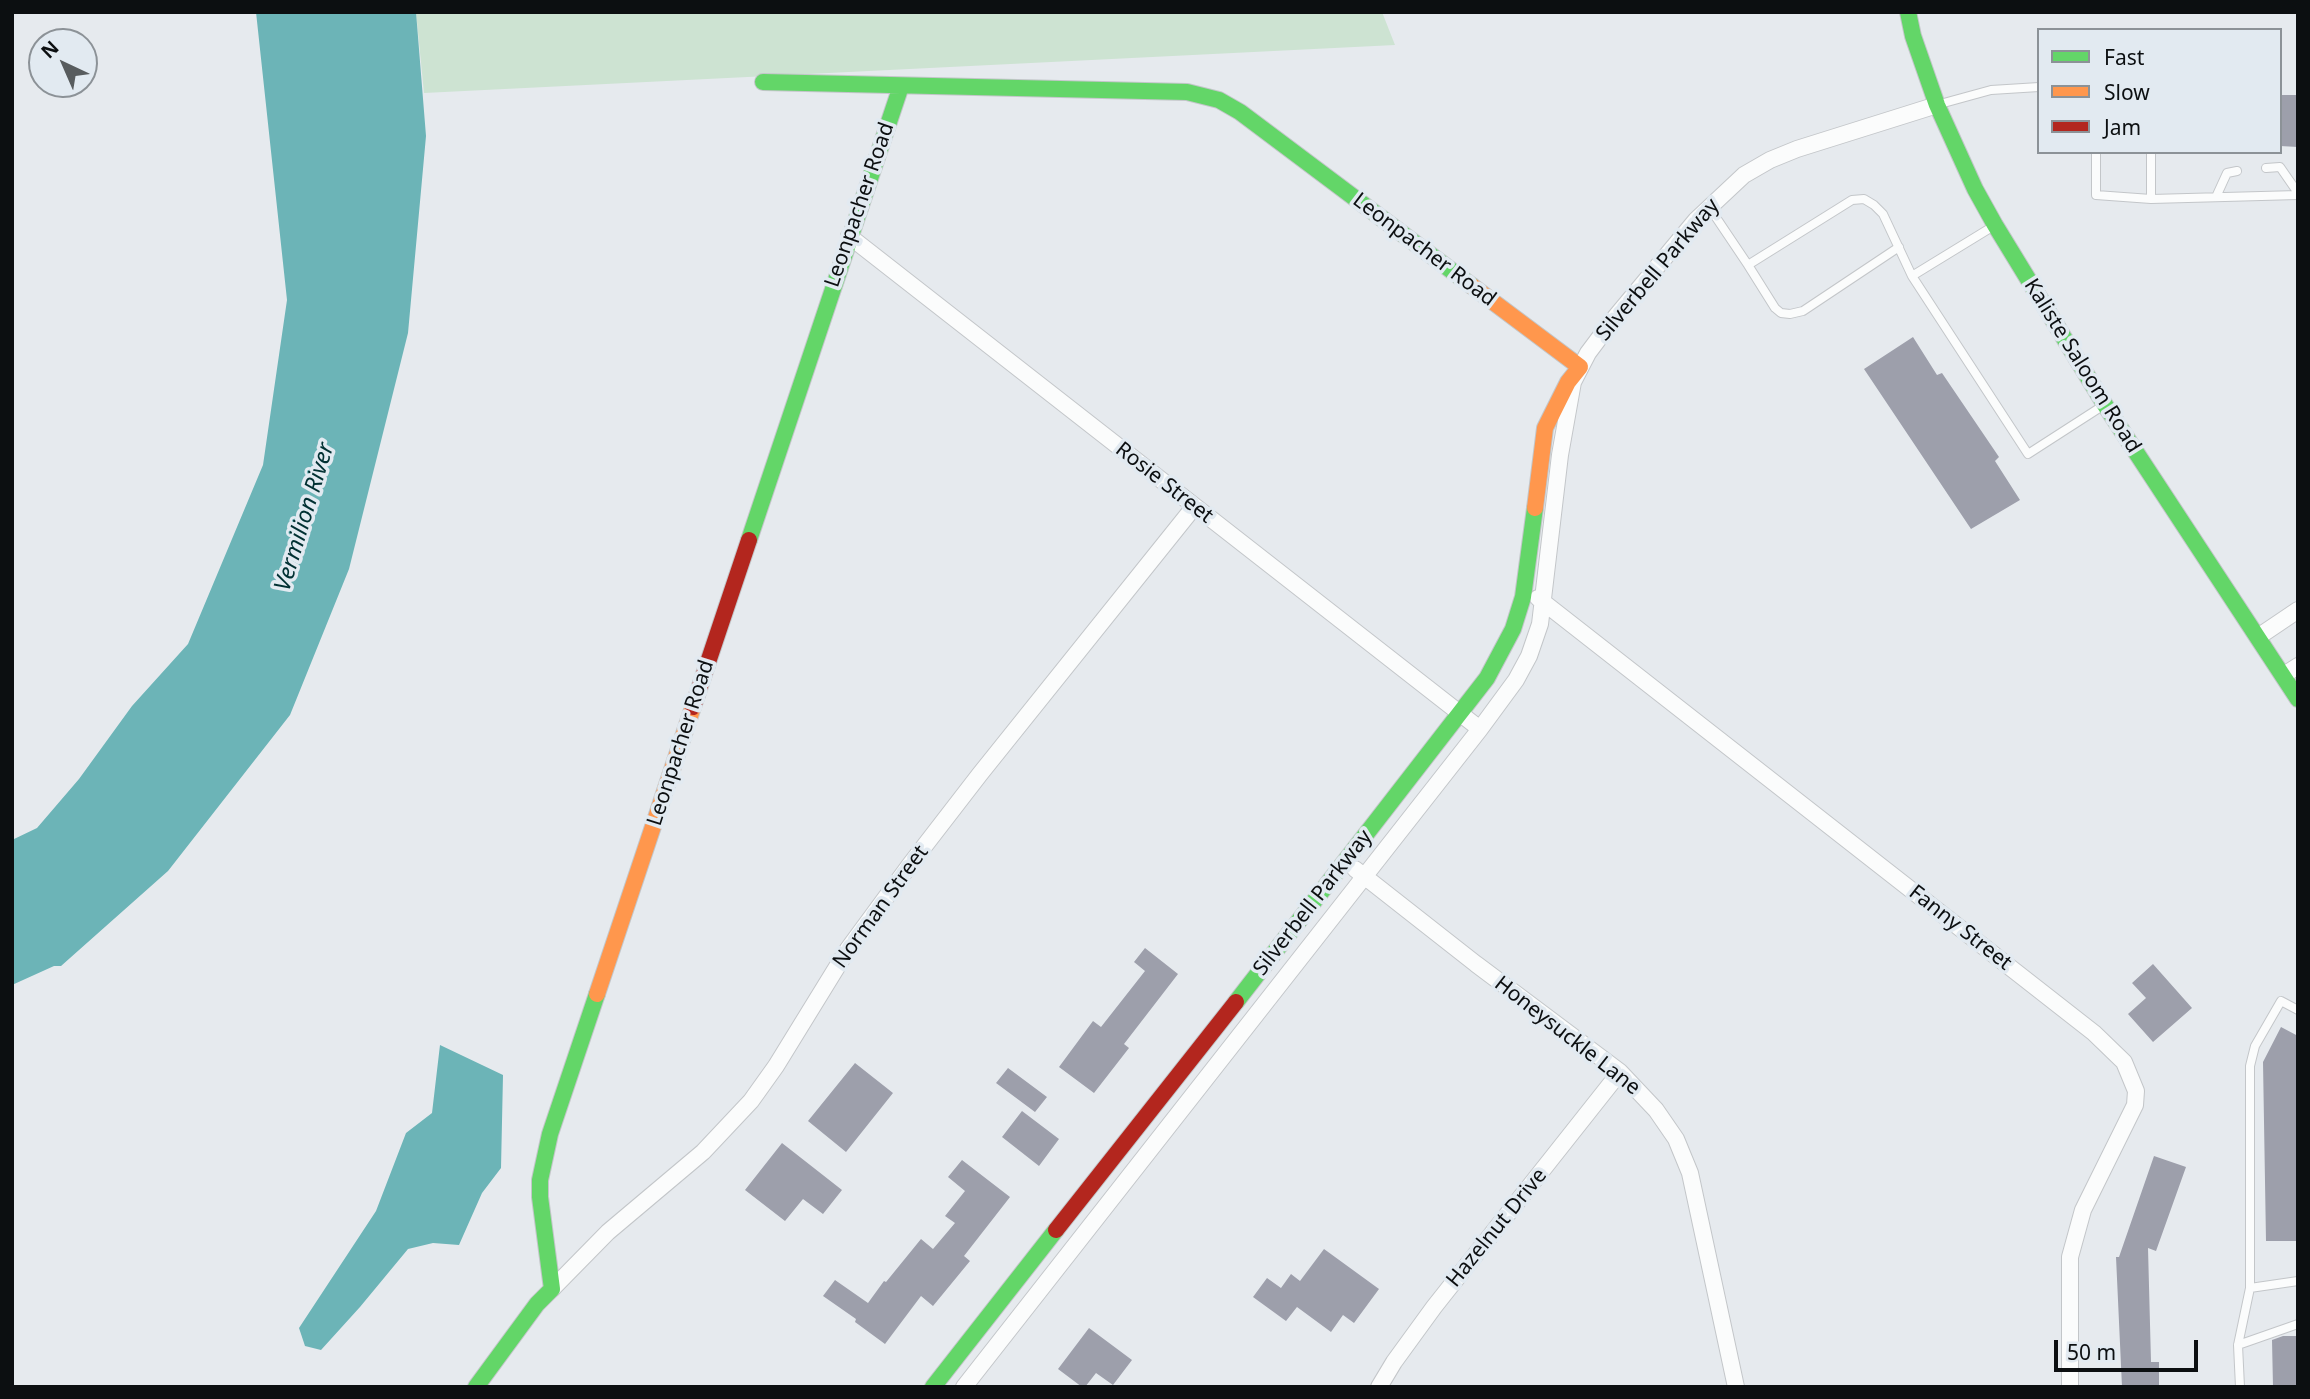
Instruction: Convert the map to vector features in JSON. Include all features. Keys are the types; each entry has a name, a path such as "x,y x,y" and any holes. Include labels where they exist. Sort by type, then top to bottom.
{"street":[{"name":"Kaliste Saloom Road","path":"1908,12 1913,36 1937,105 1994,225 2105,405 2298,699"},
{"name":"Leonpacher Road","path":"763,82 1187,92 1219,100 1240,112 1580,367"},
{"name":"Leonpacher Road","path":"552,1289 540,1197 540,1180 550,1134 901,86"},
{"name":"Silverbell Parkway","path":"933,1387 1346,862 1487,678 1513,629 1524,588 1542,439 1553,409 1568,382 1612,321 1709,207 1744,175 1797,149 1937,105"},
{"name":"Rosie Street","path":"849,236 1480,729"},
{"name":"Silverbell Parkway","path":"964,1387 1516,680 1529,656 1540,624 1560,455 1573,382 1580,367"},
{"name":"Norman Street","path":"552,1289 608,1232 703,1152 751,1101 776,1066 848,949 909,866 1194,507"},
{"name":"Fanny Street","path":"1524,588 2094,1033 2124,1062 2136,1091 2135,1105 2083,1210 2070,1257 2070,1387"},
{"path":"2258,637 2298,610"},
{"path":"2284,675 2298,666"},
{"name":"Honeysuckle Lane","path":"1346,862 1620,1072 1656,1110 1684,1155 1701,1219 1736,1387"},
{"name":"Hazelnut Drive","path":"1379,1387 1434,1307 1620,1072"},
{"path":"477,1387 510,1340 552,1289"}],"lane":[{"path":"1937,105 1991,90 2037,87"},
{"path":"2096,154 2096,195 2151,199 2298,194"},
{"path":"2151,154 2151,199"},
{"path":"2266,168 2280,167 2298,194"},
{"path":"2216,197 2227,173 2237,171"},
{"path":"1748,265 1852,200 1864,199 1883,214 1912,276 2028,454 2105,405"},
{"path":"1709,207 1775,308 1782,313 1803,311 1899,247"},
{"path":"1912,276 1994,225"},
{"path":"2239,1387 2238,1345 2250,1288 2249,1066 2255,1046 2281,1001 2298,1010"},
{"path":"2250,1288 2298,1281"},
{"path":"2238,1345 2298,1324"}],"green space":[{"path":"416,12 1382,12 1395,45 424,93"}],"water":[{"name":"Vermilion River","path":"256,12 416,12 426,136 408,333 349,569 290,715 168,871 61,966 54,966 12,985 12,840 37,828 79,779 132,706 188,644 263,465 287,300"},
{"path":"440,1045 503,1075 501,1168 482,1193 459,1245 433,1243 408,1249 321,1350 305,1346 299,1328 376,1211 406,1133 432,1113"}],"building":[{"path":"2282,95 2298,95 2298,147 2282,146"},
{"path":"1913,337 1937,375 1942,373 1999,457 1995,461 2020,500 1971,529 1864,369"},
{"path":"1145,948 1178,974 1124,1044 1129,1048 1094,1093 1059,1067 1093,1021 1101,1027 1145,971 1134,962"},
{"path":"2153,964 2192,1008 2153,1042 2128,1014 2146,998 2132,983"},
{"path":"2281,1027 2298,1036 2298,1241 2266,1241 2263,1062"},
{"path":"855,1063 893,1093 846,1152 808,1121"},
{"path":"1008,1068 1047,1097 1035,1112 996,1083"},
{"path":"1022,1111 1059,1139 1039,1166 1002,1137"},
{"path":"782,1143 842,1190 823,1214 803,1199 785,1221 745,1190"},
{"path":"2154,1156 2186,1167 2156,1251 2148,1248 2151,1362 2159,1362 2159,1387 2122,1387 2116,1257 2119,1257"},
{"path":"962,1160 1010,1197 964,1256 970,1261 933,1306 921,1296 885,1344 823,1296 835,1280 868,1303 921,1239 933,1249 955,1223 945,1216 965,1191 948,1177"},
{"path":"1324,1249 1379,1289 1354,1323 1343,1315 1331,1332 1297,1307 1286,1321 1253,1297 1267,1278 1281,1288 1291,1274 1300,1281"},
{"path":"1089,1328 1132,1360 1113,1385 1096,1373 1085,1387 1082,1387 1058,1369"},
{"path":"2283,1336 2298,1336 2298,1387 2273,1387 2272,1340"}],"traffic: fast":[{"path":"1908,12 1913,36 1937,105 1975,189 1995,225 2105,405 2298,699"},
{"path":"763,82 1187,92 1219,100 1240,112 1472,286"},
{"path":"749,540 901,86"},
{"path":"1236,1002 1487,678 1513,629 1523,597 1535,508"},
{"path":"476,1387 537,1304 552,1289 540,1180 550,1134 597,994"},
{"path":"933,1387 1056,1230"}],"traffic: slow":[{"path":"1472,286 1580,367 1568,382 1545,428 1535,508"},
{"path":"597,994 693,707"}],"traffic: jam":[{"path":"693,707 749,540"},
{"path":"1056,1230 1236,1002"}]}
